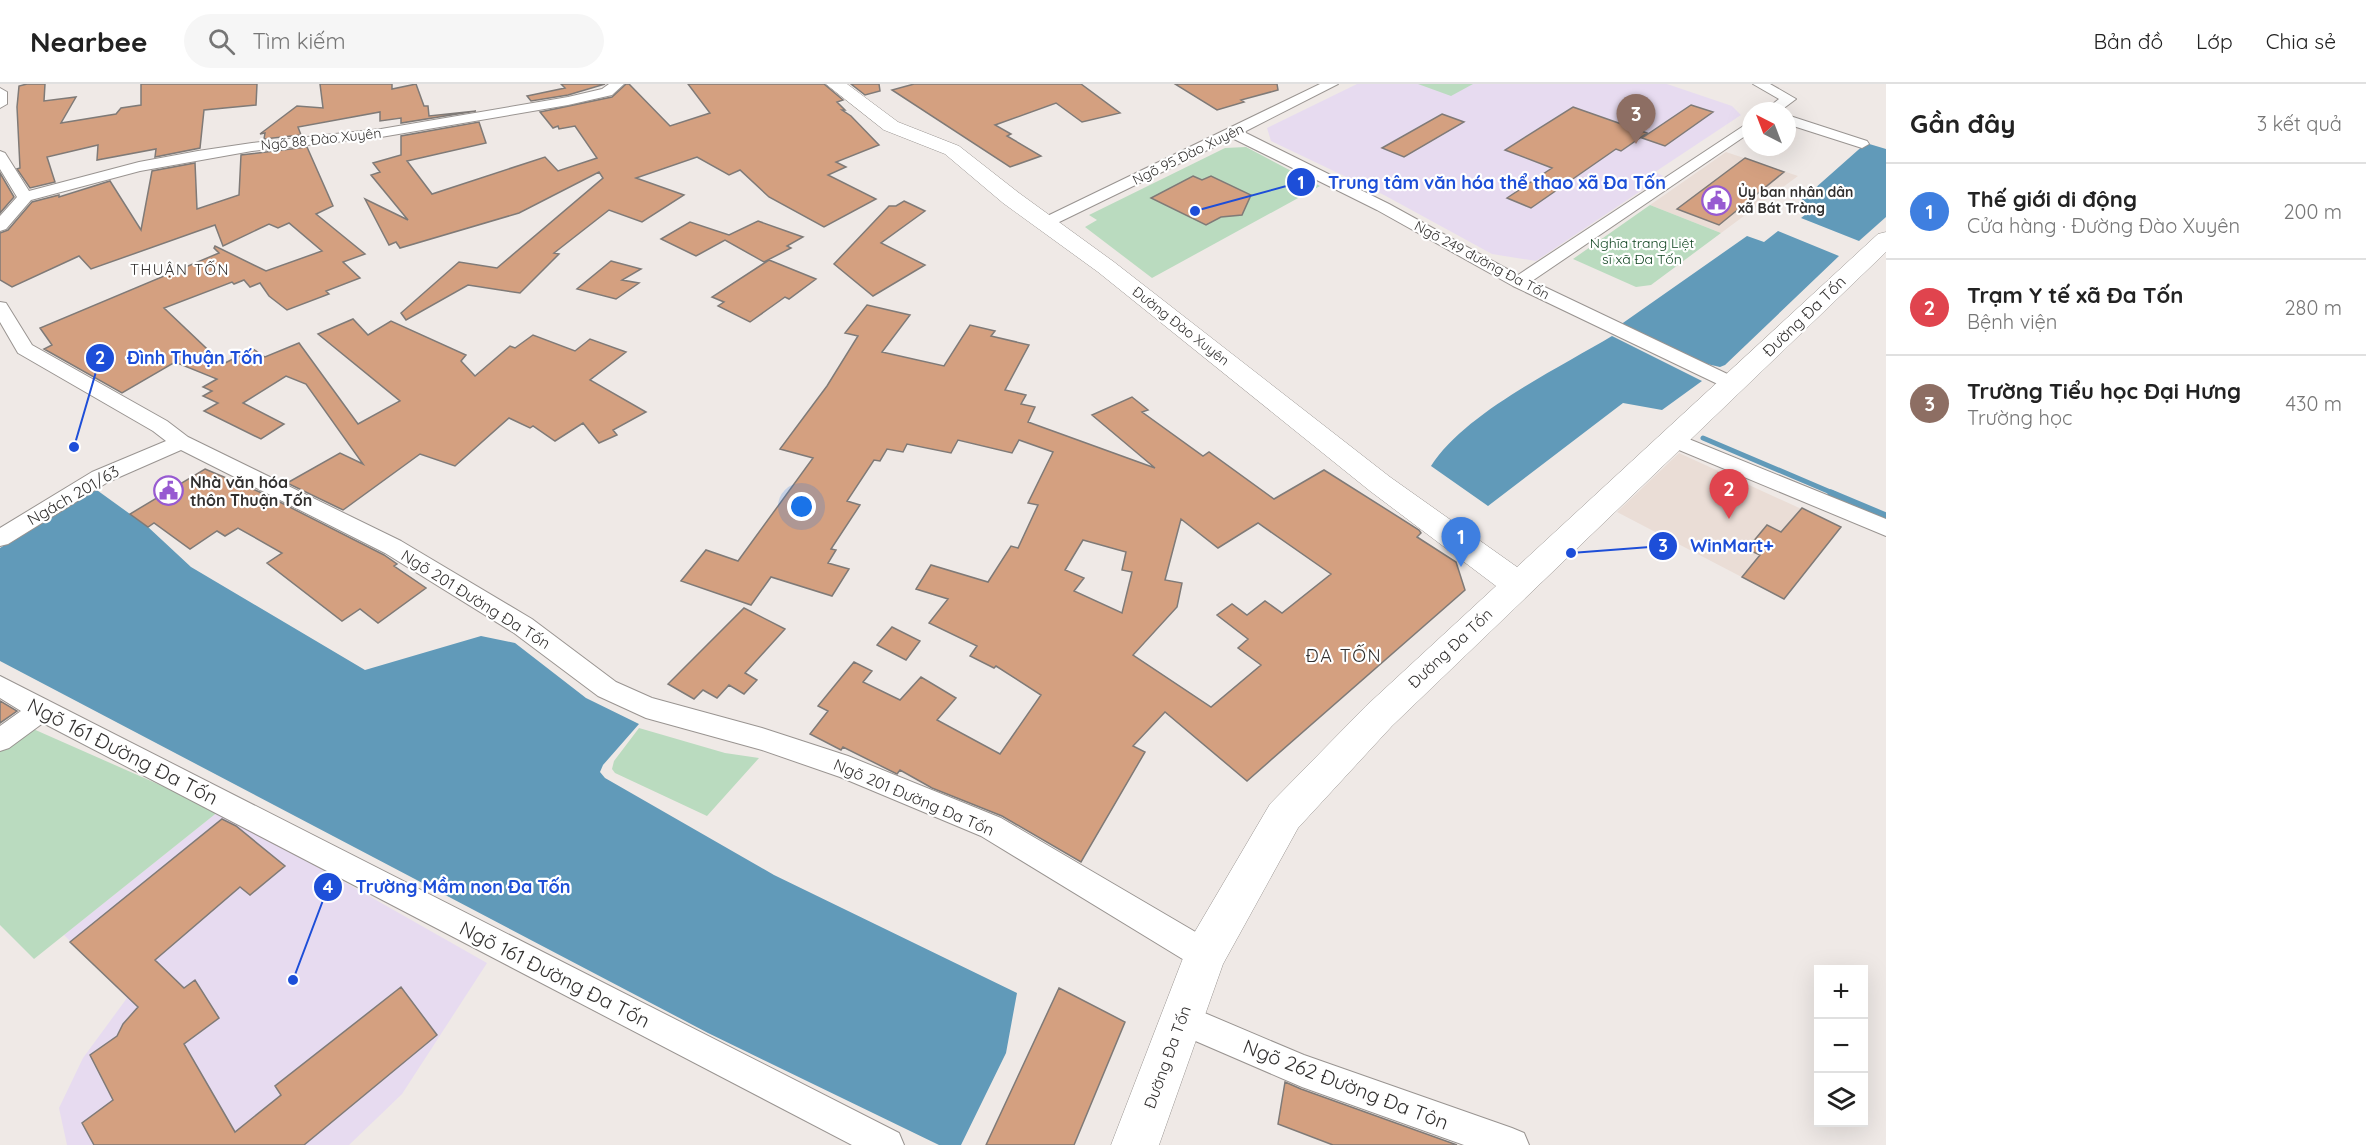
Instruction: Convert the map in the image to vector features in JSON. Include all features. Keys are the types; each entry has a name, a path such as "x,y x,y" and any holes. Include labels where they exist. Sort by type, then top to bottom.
{"street":[{"name":"Ngõ 88 Đào Xuyên","path":"25,197 139,167 198,156 252,147 381,133 568,102 607,92 617,84"},
{"name":"Đường Đào Xuyên","path":"835,84 891,126 951,150 1106,267 1380,484 1517,585"},
{"name":"Ngõ 95 Đào Xuyên","path":"1045,223 1331,84"},
{"path":"1760,84 1789,99 1784,102"},
{"path":"0,92 0,104"},
{"path":"1796,122 1862,144"},
{"path":"1519,282 1742,131"},
{"name":"Ngõ 249 đường Đa Tốn","path":"1232,132 1383,207 1519,282 1733,384"},
{"path":"0,156 25,197 0,226"},
{"name":"Đường Đa Tốn","path":"1135,1145 1205,955 1284,816 1378,716 1886,239"},
{"name":"Ngõ 201 Đường Đa Tốn","path":"0,307 25,349 160,426 181,442 393,547 523,626 607,689 646,706 762,739 848,768 991,827 1205,955"},
{"path":"1674,440 1886,528"},
{"name":"Ngách 201/63","path":"0,538 100,477 181,442"},
{"name":"Ngõ 161 Đường Đa Tốn","path":"0,686 42,710 887,1145"},
{"path":"0,740 42,710"},
{"name":"Ngõ 262 Đường Đa Tôn","path":"1181,1019 1302,1071 1512,1145"}],"shaded area":[{"path":"1357,84 1667,84 1732,106 1741,115 1655,172 1663,176 1536,261 1492,254 1384,195 1271,141 1267,128"},
{"path":"1726,152 1798,176 1721,233 1650,205"},
{"path":"1679,453 1841,527 1784,599 1617,512"},
{"path":"219,811 487,963 402,1094 349,1145 67,1145 59,1108 83,1058 127,998 64,935"}],"green space":[{"path":"1418,84 1473,84 1451,96"},
{"path":"1246,147 1320,186 1152,278 1085,227 1097,220 1089,215 1225,148"},
{"name":"Nghĩa trang Liệt sĩ xã Đa Tốn","path":"1650,205 1721,233 1651,285 1636,287 1573,259"},
{"path":"31,728 219,811 34,959 0,925 0,751"},
{"path":"639,728 725,753 759,758 707,816 615,773 612,769 614,761"}],"water":[{"path":"1866,143 1886,149 1886,217 1859,241 1801,218 1810,211 1796,205"},
{"path":"1778,231 1839,256 1725,365 1720,367 1707,364 1620,325 1747,236 1764,242"},
{"path":"1612,336 1702,381 1662,410 1623,403 1488,506 1431,466 1446,447 1489,410"},
{"path":"94,488 148,527 191,567 365,670 481,636 515,643 586,698 639,724 603,765 600,772 605,778 774,875 1017,993 1006,1053 961,1145 939,1145 708,1033 0,661 0,548"}],"building":[{"path":"45,84 44,101 76,97 61,123 116,114 121,108 141,105 141,84 257,84 256,105 204,110 200,148 155,157 156,149 97,160 98,145 47,157 55,182 30,188 17,169 20,168 17,107 19,86"},
{"path":"320,84 392,84 392,89 416,84 424,106 428,106 429,116 476,111 401,123 401,118 380,121 380,112 298,127 301,135 264,139 265,133 260,134 297,106 323,108"},
{"path":"561,84 605,84 568,95 531,101 527,96 565,88"},
{"path":"626,84 629,84 670,126 710,113 688,84 824,84 843,100 837,102 845,110 842,110 851,116 879,145 836,162 846,167 828,175 876,199 824,227 769,197 740,170 729,175 697,157 636,178 684,195 642,222 609,210 554,253 559,254 520,293 468,285 406,320 401,313 459,262 497,268 603,178 599,172 519,213 400,248 396,242 389,245 365,199 408,220 371,175 380,172 373,163 401,155 401,136 479,122 486,143 407,161 432,194 545,157 558,171 597,158 575,126 553,128 540,112 612,97"},
{"path":"851,84 879,84 880,91 865,95"},
{"path":"914,84 1081,84 1120,113 1082,122 1056,103 995,125 1011,134 1007,136 1041,156 1010,167 892,90"},
{"path":"1175,84 1277,84 1278,90 1241,100 1244,102 1217,110"},
{"path":"1691,105 1713,112 1665,146 1642,138"},
{"path":"1573,107 1647,133 1621,151 1616,149 1531,208 1507,198 1552,168 1505,150"},
{"path":"1442,114 1464,122 1404,157 1382,148"},
{"path":"307,147 333,206 316,214 365,254 343,262 360,278 326,291 329,294 287,310 269,296 260,283 250,287 244,280 234,284 232,282 164,308 223,364 253,349 265,357 299,343 358,424 400,401 318,334 353,319 368,335 391,321 466,355 461,361 475,376 510,346 515,348 533,335 575,351 590,339 626,352 590,380 646,412 613,430 617,435 599,443 583,423 555,441 533,426 530,428 509,418 455,466 420,454 343,510 287,483 340,453 363,464 306,384 286,376 243,403 284,424 261,439 204,411 218,403 203,396 212,391 203,387 217,379 175,362 122,393 44,349 52,345 40,328 219,253 214,248 215,246 266,271 322,251 289,223 278,228 269,224 223,246 215,225 91,269 79,256 12,287 0,280 0,233 8,230 32,202 59,195 59,197 110,181 141,230 152,171 195,163 197,209 239,195 241,155"},
{"path":"1745,158 1784,172 1719,225 1677,209"},
{"path":"0,173 14,197 0,213"},
{"path":"1193,176 1202,180 1211,176 1251,195 1242,215 1221,217 1206,225 1151,198"},
{"path":"904,201 925,211 881,243 925,265 873,296 834,264 889,206 896,206"},
{"path":"758,221 803,237 787,246 791,248 764,262 725,240 696,256 661,239 690,222 729,235"},
{"path":"769,260 816,279 789,299 785,297 750,322 718,306 724,302 712,297"},
{"path":"611,261 641,269 622,280 639,283 616,299 577,289"},
{"path":"867,305 910,315 882,352 944,366 970,325 995,331 991,336 1029,345 1005,390 1026,395 1021,404 1035,407 1028,422 1155,468 1092,415 1132,397 1148,410 1142,412 1203,456 1209,452 1274,499 1324,470 1419,530 1421,533 1417,537 1456,562 1465,590 1247,781 1165,712 1133,746 1145,752 1081,862 1002,816 932,788 900,770 897,774 843,747 841,750 810,734 828,711 818,706 854,662 872,671 863,682 900,700 921,677 956,698 937,720 1000,754 1041,695 996,666 994,668 970,656 977,646 929,623 948,599 916,589 931,565 988,582 1011,546 1018,548 1038,505 1028,503 1053,452 1019,440 1012,453 958,440 951,453 907,444 903,452 887,449 880,461 874,460 847,501 860,505 831,549 836,550 828,563 849,569 832,596 771,577 751,605 681,581 706,550 738,561 813,458 780,449 827,386 858,336 845,333","holes":["1181,519 1218,548 1258,523 1331,574 1282,613 1265,601 1247,615 1232,604 1217,615 1248,639 1238,648 1261,665 1211,707 1133,655 1177,607 1182,583 1165,580","1083,540 1126,552 1122,570 1132,572 1122,613 1074,591 1084,578 1065,570"]},
{"path":"205,469 262,493 384,555 397,564 394,566 426,588 378,623 360,609 342,621 267,563 282,553 238,528 225,536 217,531 190,549 154,523 148,527 130,514"},
{"path":"1802,508 1841,527 1784,599 1742,577 1760,555 1747,549 1767,525 1781,532"},
{"path":"744,608 785,629 745,673 757,680 744,694 729,685 717,698 703,690 694,699 668,684"},
{"path":"892,627 920,641 906,660 877,645"},
{"path":"0,701 17,711 0,723"},
{"path":"222,819 236,826 285,866 250,895 240,887 155,960 184,988 195,980 219,1018 184,1044 235,1132 281,1095 275,1086 401,987 437,1035 304,1145 94,1145 82,1123 113,1100 90,1055 117,1036 123,1024 138,1007 70,942"},
{"path":"1059,988 1125,1022 1074,1145 986,1145"},
{"path":"1285,1082 1457,1145 1333,1145 1278,1124"}],"waterway":[{"path":"1703,438 1835,494"},
{"path":"1831,493 1886,516"}],"place":[{"name":"Trường Tiểu học Đại Hưng","path":"1636,144"},
{"name":"Ủy ban nhân dân xã Bát Tràng","path":"1717,200"},
{"name":"Trung tâm văn hóa thể thao xã Đa Tốn","path":"1195,211"},
{"name":"Đình Thuận Tốn","path":"74,447"},
{"name":"Nhà văn hóa thôn Thuận Tốn","path":"169,491"},
{"name":"Trạm Y tế xã Đa Tốn","path":"1729,519"},
{"name":"WinMart+","path":"1571,553"},
{"name":"Thế giới di động","path":"1461,567"},
{"name":"Trường Mầm non Đa Tốn","path":"293,980"}],"district":[{"name":"THUẬN TỐN","path":"180,269"},
{"name":"ĐA TỐN","path":"1344,655"}]}
